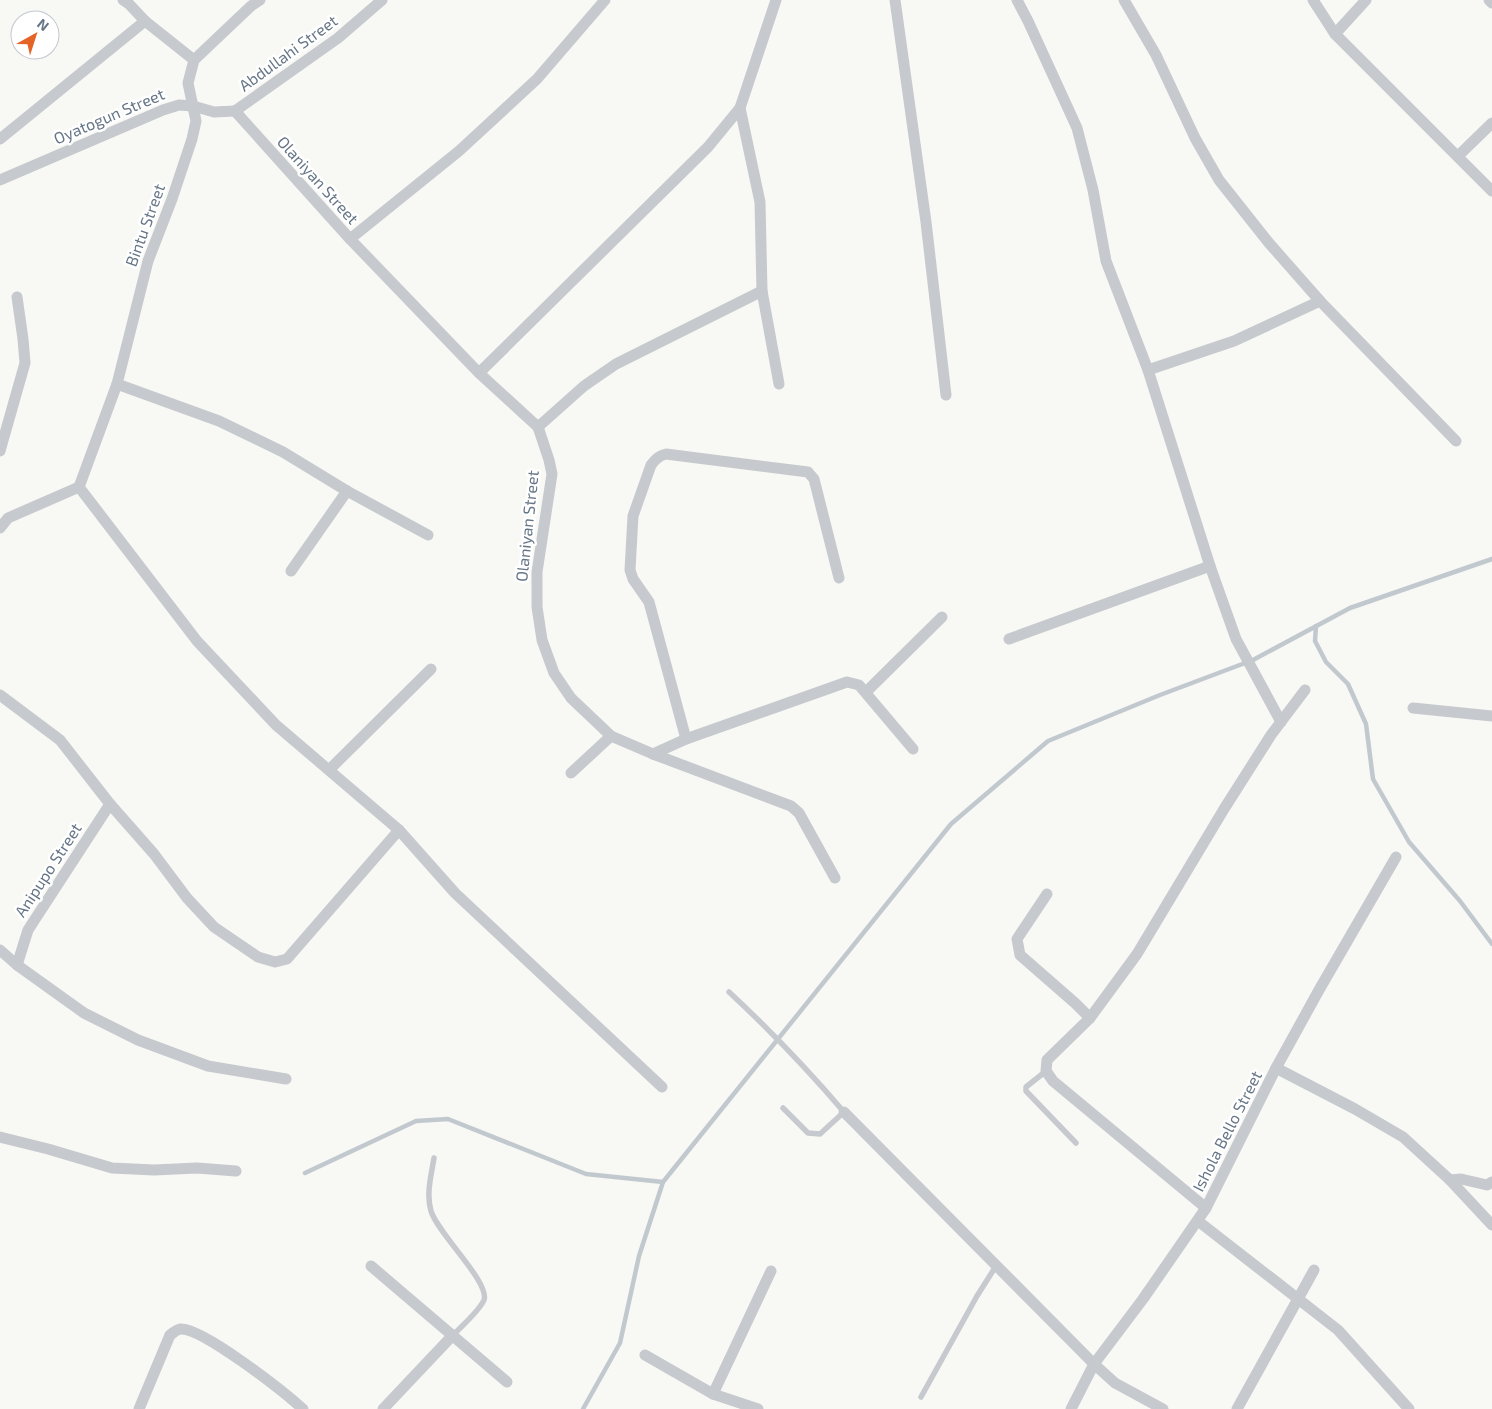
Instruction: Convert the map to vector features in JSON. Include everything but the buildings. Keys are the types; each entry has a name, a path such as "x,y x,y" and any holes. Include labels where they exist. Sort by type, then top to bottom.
{"street":[{"path":"123,0 145,21 194,60 253,2"},
{"name":"Abdullahi Street","path":"235,111 338,38 382,0"},
{"path":"350,239 459,152 537,79 605,0"},
{"path":"479,372 708,147 740,108 776,0"},
{"path":"895,0 926,222 946,395"},
{"path":"1017,0 1077,128 1093,190 1106,261 1148,370 1210,566 1236,639 1281,722"},
{"path":"1124,0 1156,55 1194,138 1219,180 1269,243 1320,301 1456,441"},
{"path":"1313,0 1335,34 1492,191"},
{"path":"1335,34 1366,0"},
{"path":"1489,0 1492,3"},
{"path":"0,139 145,21"},
{"name":"Bintu Street","path":"79,487 117,384 148,261 172,199 192,139 196,121 188,83 194,60"},
{"name":"Oyatogun Street","path":"0,180 162,110 179,105 193,106 214,112 235,111"},
{"path":"740,108 760,202 762,291 779,384"},
{"name":"Olaniyan Street","path":"235,111 350,239 479,372 538,427 552,474 537,572 537,607 542,640 554,673 570,698 611,736 790,806 799,813 835,878"},
{"path":"1458,156 1492,123"},
{"path":"538,427 584,386 616,364 762,291"},
{"path":"0,450 25,363 17,297"},
{"path":"1148,370 1234,341 1320,301"},
{"path":"117,384 219,421 283,452 347,491 428,535"},
{"path":"686,739 649,602 633,579 630,570 633,516 654,460 666,454 808,472 814,479 839,578"},
{"path":"0,528 4,515 79,487 197,641 276,725 399,830 455,893 662,1087"},
{"path":"291,571 347,491"},
{"path":"1009,639 1210,566"},
{"path":"866,692 942,617"},
{"path":"329,770 431,669"},
{"path":"653,754 686,739 847,682 860,685 913,749"},
{"path":"1206,1208 1053,1081 1046,1071 1047,1060 1090,1018 1137,954 1224,809 1281,722 1305,690"},
{"path":"0,695 60,740 110,804 154,854 186,898 214,927 258,957 275,962 287,959 399,830"},
{"path":"1413,708 1492,716"},
{"path":"571,773 611,736"},
{"name":"Anipupo Street","path":"17,965 28,930 110,804"},
{"name":"Ishola Bello Street","path":"1071,1409 1094,1364 1206,1208 1276,1068 1396,858"},
{"path":"1047,894 1017,940 1020,955 1090,1018"},
{"path":"0,950 17,965 84,1012 138,1040 208,1066 286,1079"},
{"path":"1276,1068 1355,1109 1403,1137 1450,1180 1492,1225"},
{"path":"844,1112 1094,1364 1115,1383 1163,1409"},
{"path":"0,1137 48,1148 112,1168 154,1170 197,1168 236,1171"},
{"path":"1450,1180 1461,1179 1487,1185 1492,1182"},
{"path":"1198,1221 1338,1330 1409,1409"},
{"path":"371,1266 507,1382"},
{"path":"1237,1409 1314,1270"},
{"path":"713,1394 770,1271"},
{"path":"139,1409 170,1335 178,1329 188,1330 231,1353 303,1409"},
{"path":"382,1409 453,1335"},
{"path":"645,1356 713,1394 758,1409"}],"lane":[{"path":"729,992 800,1061 844,1112 820,1134 808,1134 783,1108"},
{"path":"1046,1071 1029,1084 1026,1090 1076,1143"},
{"path":"434,1158 428,1200 432,1214 446,1237 481,1283 484,1293 484,1300 453,1335"},
{"path":"921,1397 977,1296 996,1266"}],"waterway":[{"path":"583,1409 620,1343 639,1256 663,1182 951,824 1048,741 1160,695 1253,660 1350,608 1492,559"},
{"path":"1316,626 1315,641 1326,662 1348,684 1366,724 1373,779 1409,842 1460,901 1492,944"},
{"path":"305,1173 416,1121 448,1119 586,1174 663,1182"}]}
